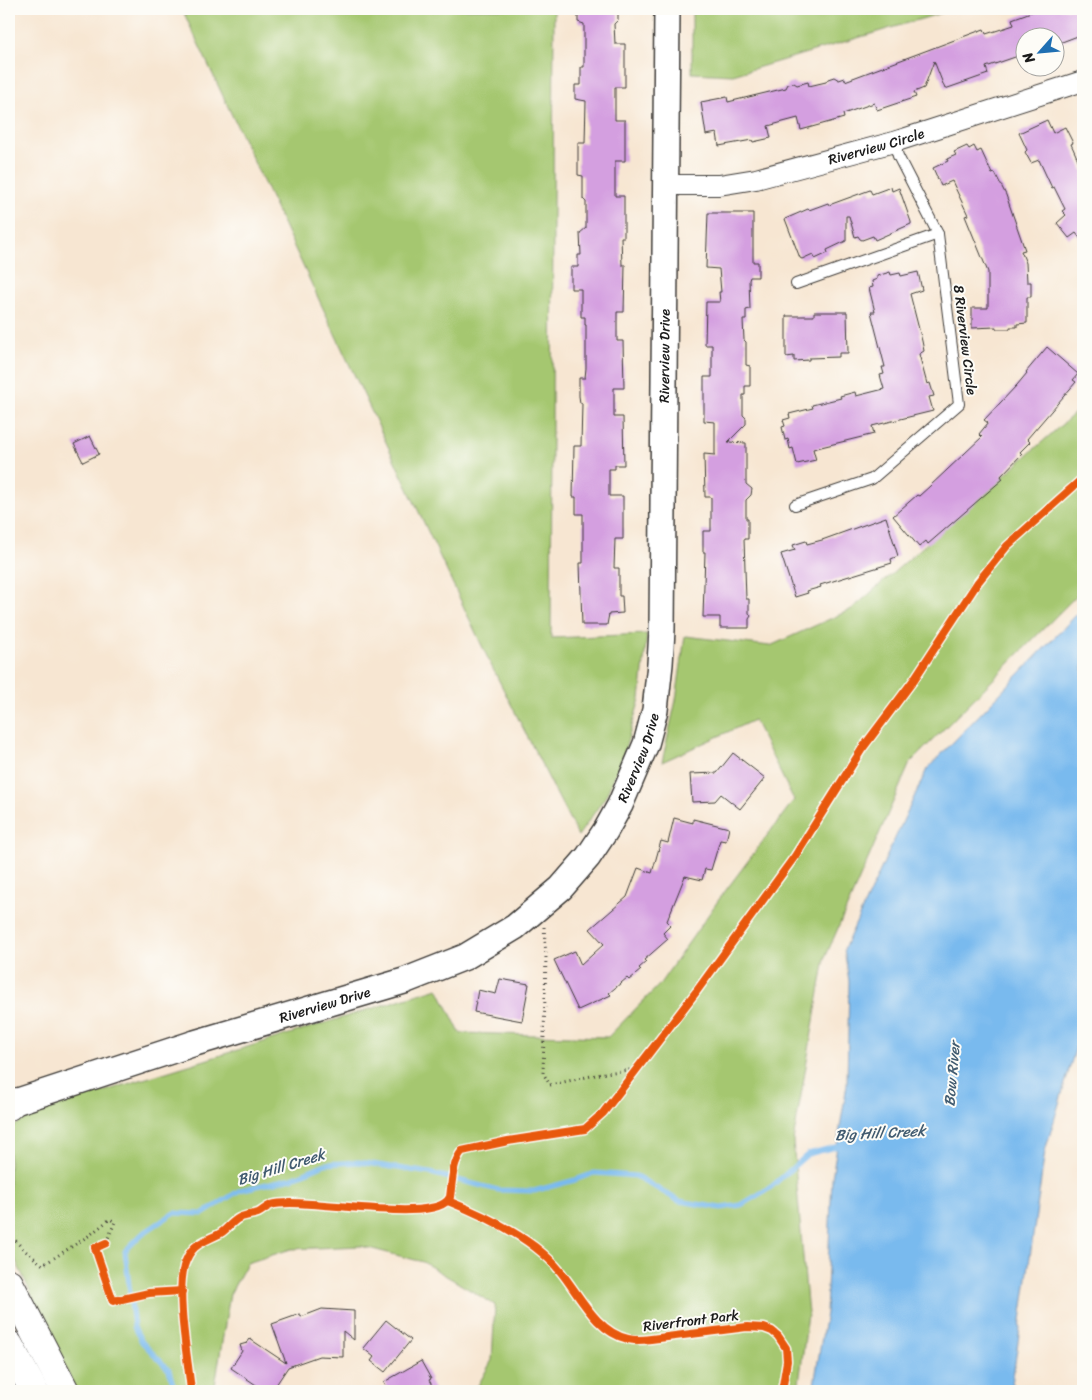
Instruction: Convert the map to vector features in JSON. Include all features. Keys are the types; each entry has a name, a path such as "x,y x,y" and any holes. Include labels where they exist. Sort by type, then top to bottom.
{"main road":[{"path":"9,1283 65,1391"},
{"path":"9,1344 34,1391"}],"street":[{"name":"Riverview Drive","path":"10,1104 196,1043 404,981 465,957 515,926 561,888 588,857 606,830 634,775 646,744 655,710 658,687 662,630 667,9"},
{"name":"Riverview Circle","path":"665,185 734,184 894,142 1083,81"}],"lane":[{"name":"8 Riverview Circle","path":"794,505 872,479 959,404 938,234 898,156 894,142"},
{"path":"796,284 938,234"}],"path":[{"path":"544,923 546,956 543,1073 550,1085 612,1072 638,1069"},
{"path":"632,1076 643,1062"},
{"path":"9,1233 43,1265 90,1235 110,1219 115,1222 114,1226 103,1244"}],"green space":[{"path":"182,9 554,9 551,638 647,634 640,699 623,756 606,796 578,836 491,665"},
{"path":"692,9 955,9 733,75 692,73"},
{"path":"1083,406 1083,589 910,763 825,958 793,1141 808,1314 798,1391 475,1391 492,1360 495,1305 423,1262 361,1246 291,1249 247,1263 230,1294 214,1391 76,1391 9,1246 9,1129 40,1111 438,988 460,1033 608,1037 659,985 720,898 794,800 754,720 662,762 676,700 685,636 770,646 852,609"}],"water":[{"name":"Bow River","path":"1083,608 1083,1023 1045,1151 1011,1391 813,1391 826,1313 832,1178 847,1084 849,981 844,949 927,769"}],"building":[{"path":"578,9 618,9 618,20 614,24 615,44 625,44 625,87 615,87 615,120 625,120 625,161 615,161 615,196 624,196 624,237 621,237 622,265 625,265 624,312 617,312 617,341 623,341 624,388 614,388 614,417 623,417 624,465 615,465 615,469 609,469 609,496 623,496 623,539 615,539 614,568 619,568 619,596 622,596 623,613 609,614 607,625 582,625 580,563 583,563 583,514 576,514 576,497 573,497 574,446 581,446 582,403 580,403 579,396 579,378 585,378 586,368 586,325 585,317 581,317 581,289 571,289 571,267 578,267 578,255 581,255 580,233 586,228 583,176 578,175 578,143 585,143 586,101 575,99 575,85 581,85 581,67 584,67 584,24 578,22"},
{"path":"1039,9 1083,9 1083,34 1064,41 1064,28 1014,28 1014,57 986,67 988,74 945,89 934,61 924,88 914,92 916,97 877,110 874,103 843,114 844,118 801,130 798,118 768,126 771,138 753,142 752,140 719,146 717,133 706,135 701,102 727,97 728,102 786,88 788,84 794,83 797,85 808,82 809,86 826,82 834,77 839,80 845,78 845,81 984,29 986,34 1014,25 1012,19"},
{"path":"1047,120 1053,133 1065,127 1083,171 1083,242 1076,233 1069,238 1057,223 1066,215 1062,211 1065,209 1054,187 1052,188 1039,160 1031,163 1019,133"},
{"path":"967,146 969,149 974,146 977,152 981,150 992,174 995,173 1006,195 1025,250 1021,251 1026,263 1027,282 1031,282 1031,297 1027,297 1027,323 1017,324 1017,327 1010,327 1010,329 996,329 996,327 972,328 972,308 988,308 988,272 965,216 968,215 952,181 941,186 933,168 948,161 947,159 956,155 954,152"},
{"path":"891,187 892,191 899,188 911,224 875,240 873,236 862,240 858,236 855,237 849,216 846,216 846,241 827,250 828,253 815,259 813,254 802,259 800,258 785,219 808,209 828,203 829,205 870,190 872,194"},
{"path":"708,213 753,213 753,262 758,262 758,277 750,277 749,280 750,309 746,310 746,320 743,320 744,340 746,342 746,365 750,366 750,386 745,386 745,395 743,395 743,415 746,418 746,424 728,442 746,443 746,484 752,489 751,495 746,500 748,539 744,539 746,599 749,599 749,613 751,616 749,628 720,628 720,617 703,617 705,552 703,552 703,531 711,531 711,497 705,497 704,454 715,455 715,422 704,421 704,377 712,377 712,345 705,345 706,302 720,302 719,292 721,292 719,269 706,268"},
{"path":"890,272 891,275 900,273 901,276 918,272 922,290 910,294 924,351 919,354 927,384 930,383 934,396 929,397 933,411 872,426 874,434 813,449 816,460 797,464 793,448 790,449 788,439 785,440 782,427 785,426 783,420 790,418 789,414 813,408 812,405 841,398 840,396 855,392 856,396 884,389 880,375 884,374 882,367 885,367 871,312 875,312 869,288 873,287 872,281 877,279 877,276"},
{"path":"814,312 847,312 848,353 839,353 839,357 809,358 809,360 794,361 794,356 786,357 786,316 814,316"},
{"path":"1047,347 1078,374 1073,380 1076,382 1027,439 1030,442 1020,452 1022,454 1001,476 1003,479 928,544 926,541 919,547 893,516 917,495 919,496 982,437 979,434 988,423 984,420 1017,385"},
{"path":"90,436 99,454 83,462 74,444"},
{"path":"886,517 898,556 891,559 892,563 820,585 821,587 795,597 781,554 795,550 793,545 806,541 807,544 822,540"},
{"path":"733,753 765,778 740,809 721,794 715,801 692,802 690,774 717,773"},
{"path":"674,818 693,823 693,819 729,828 726,841 720,840 711,870 705,869 702,880 685,876 667,921 671,925 663,933 668,939 644,960 646,962 639,968 641,970 629,980 627,978 609,993 611,995 578,1010 554,960 575,951 581,965 604,944 590,929 627,897 638,868 652,873 661,841 668,843"},
{"path":"500,979 529,984 522,1021 474,1012 478,990 496,994"},
{"path":"322,1309 354,1311 354,1340 343,1331 343,1357 319,1356 288,1367 272,1391 265,1391 231,1368 242,1351 240,1345 247,1343 250,1339 286,1363 272,1324 300,1314 301,1317"},
{"path":"386,1320 411,1340 385,1372 371,1361 374,1357 363,1348"},
{"path":"421,1361 435,1391 389,1391 384,1382"}],"waterway":[{"name":"Big Hill Creek","path":"175,1391 169,1370 142,1342 134,1327 125,1251 142,1234 174,1213 203,1214 240,1190 292,1178 325,1164 359,1162 430,1173 498,1190 534,1191 594,1173 636,1176 679,1201 721,1208 741,1205 771,1187 808,1154 844,1146"}],"cycle path":[{"path":"191,1391 181,1294 184,1266 190,1253 197,1245 222,1233 239,1218 258,1213 271,1205 287,1203 395,1210 420,1210 440,1206 450,1197 454,1167 462,1151 508,1141 585,1129 603,1113 696,992 795,856 862,749 913,681 978,582 1007,546 1083,478"},
{"name":"Riverfront Park","path":"448,1201 504,1227 538,1250 557,1268 597,1320 617,1335 628,1339 640,1340 747,1327 764,1328 772,1331 786,1348 787,1361 782,1391"},
{"path":"106,1243 95,1248 113,1301 149,1293 182,1291"}]}
